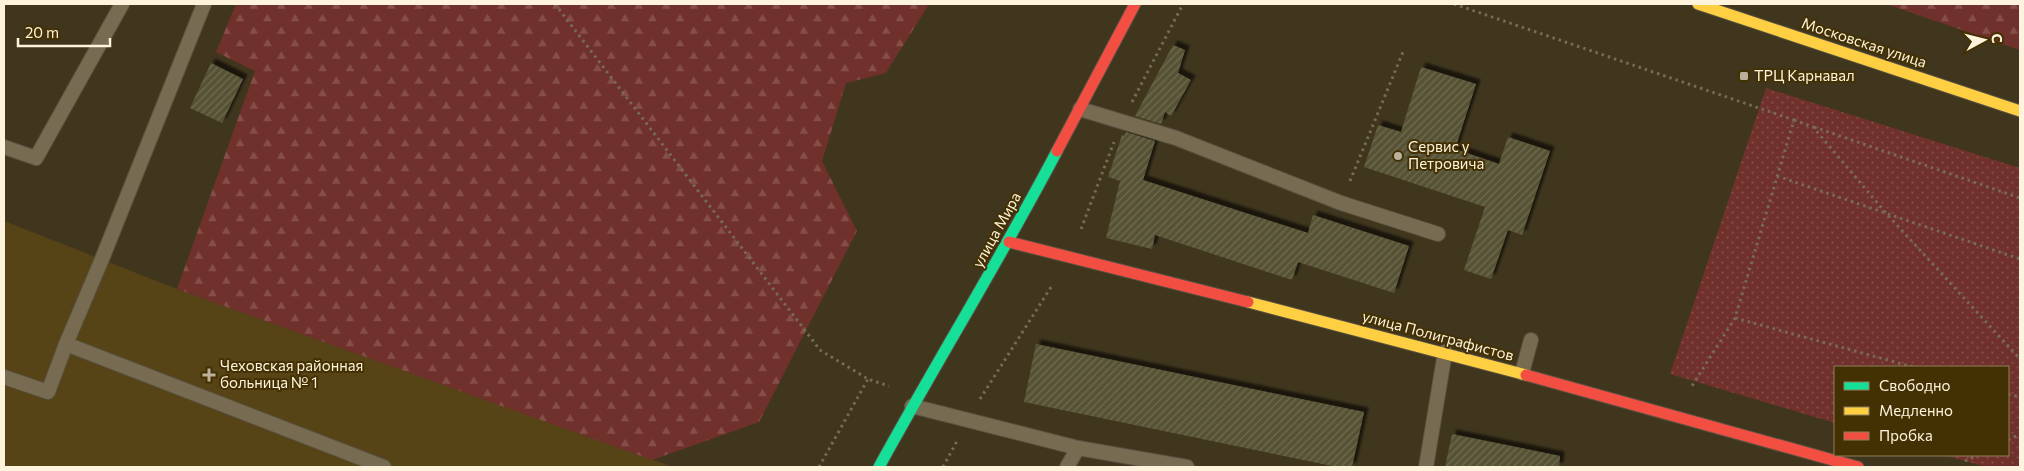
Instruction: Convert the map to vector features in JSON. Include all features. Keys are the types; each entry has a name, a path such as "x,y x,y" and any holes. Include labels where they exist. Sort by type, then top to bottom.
{"street":[{"name":"улица Мира","path":"879,467 912,406 1009,242 1135,4"},
{"name":"Московская улица","path":"1698,4 2020,110"},
{"name":"улица Полиграфистов","path":"1009,242 1445,352 1673,416 1824,463 1858,467"}],"lane":[{"path":"4,147 36,158 122,4"},
{"path":"4,377 48,392 204,4"},
{"path":"1080,108 1176,138 1341,202 1438,234"},
{"path":"1522,373 1531,340"},
{"path":"66,344 384,467"},
{"path":"1426,467 1445,352"},
{"path":"912,406 1078,448 1188,467"},
{"path":"1067,467 1078,448"}],"path":[{"path":"555,4 820,350 868,379 820,467"},
{"path":"1454,4 2020,198"},
{"path":"1341,202 1403,52"},
{"path":"1673,416 1735,318 1794,120"},
{"path":"1813,127 1885,212 2020,359"},
{"path":"1777,176 2020,259"},
{"path":"1735,318 1909,366"},
{"path":"1965,461 1976,456"}],"shaded area":[{"name":"Чеховская районная больница № 1","path":"4,221 177,289 673,467 4,467"}],"green space":[{"path":"236,4 929,4 886,73 846,83 822,161 857,231 759,422 652,460 177,289 255,71 216,52"},
{"path":"1886,4 2020,4 2020,50"},
{"path":"1766,88 2020,168 2020,467 1987,467 1948,456 2009,456 2009,366 1834,366 1834,423 1670,374"}],"building":[{"path":"1173,45 1185,50 1178,73 1191,80 1171,116 1165,112 1161,124 1135,116"},
{"path":"211,63 243,79 222,123 190,108"},
{"path":"1421,67 1476,84 1455,149 1499,164 1508,137 1550,151 1522,235 1508,230 1491,279 1464,270 1485,207 1364,167 1378,125 1401,132"},
{"path":"1126,132 1155,141 1143,180 1308,233 1313,215 1409,246 1394,293 1298,262 1292,280 1155,235 1152,249 1106,238 1120,181 1108,177 1122,135 1124,136"},
{"path":"1036,344 1364,412 1352,467 1337,467 1024,402"},
{"path":"1452,434 1560,456 1559,467 1445,467"}],"traffic: fast":[{"path":"879,467 1014,231 1057,151"}],"traffic: slow":[{"path":"1698,4 2020,111"},
{"path":"1248,302 1526,375"}],"traffic: jam":[{"path":"1057,151 1135,4"},
{"path":"1009,242 1248,302"},
{"path":"1526,375 1858,467"}],"place":[{"name":"ТРЦ Карнавал","path":"1744,76"},
{"name":"Сервис у Петровича","path":"1398,156"},
{"name":"Чеховская районная больница № 1","path":"209,375"}]}
